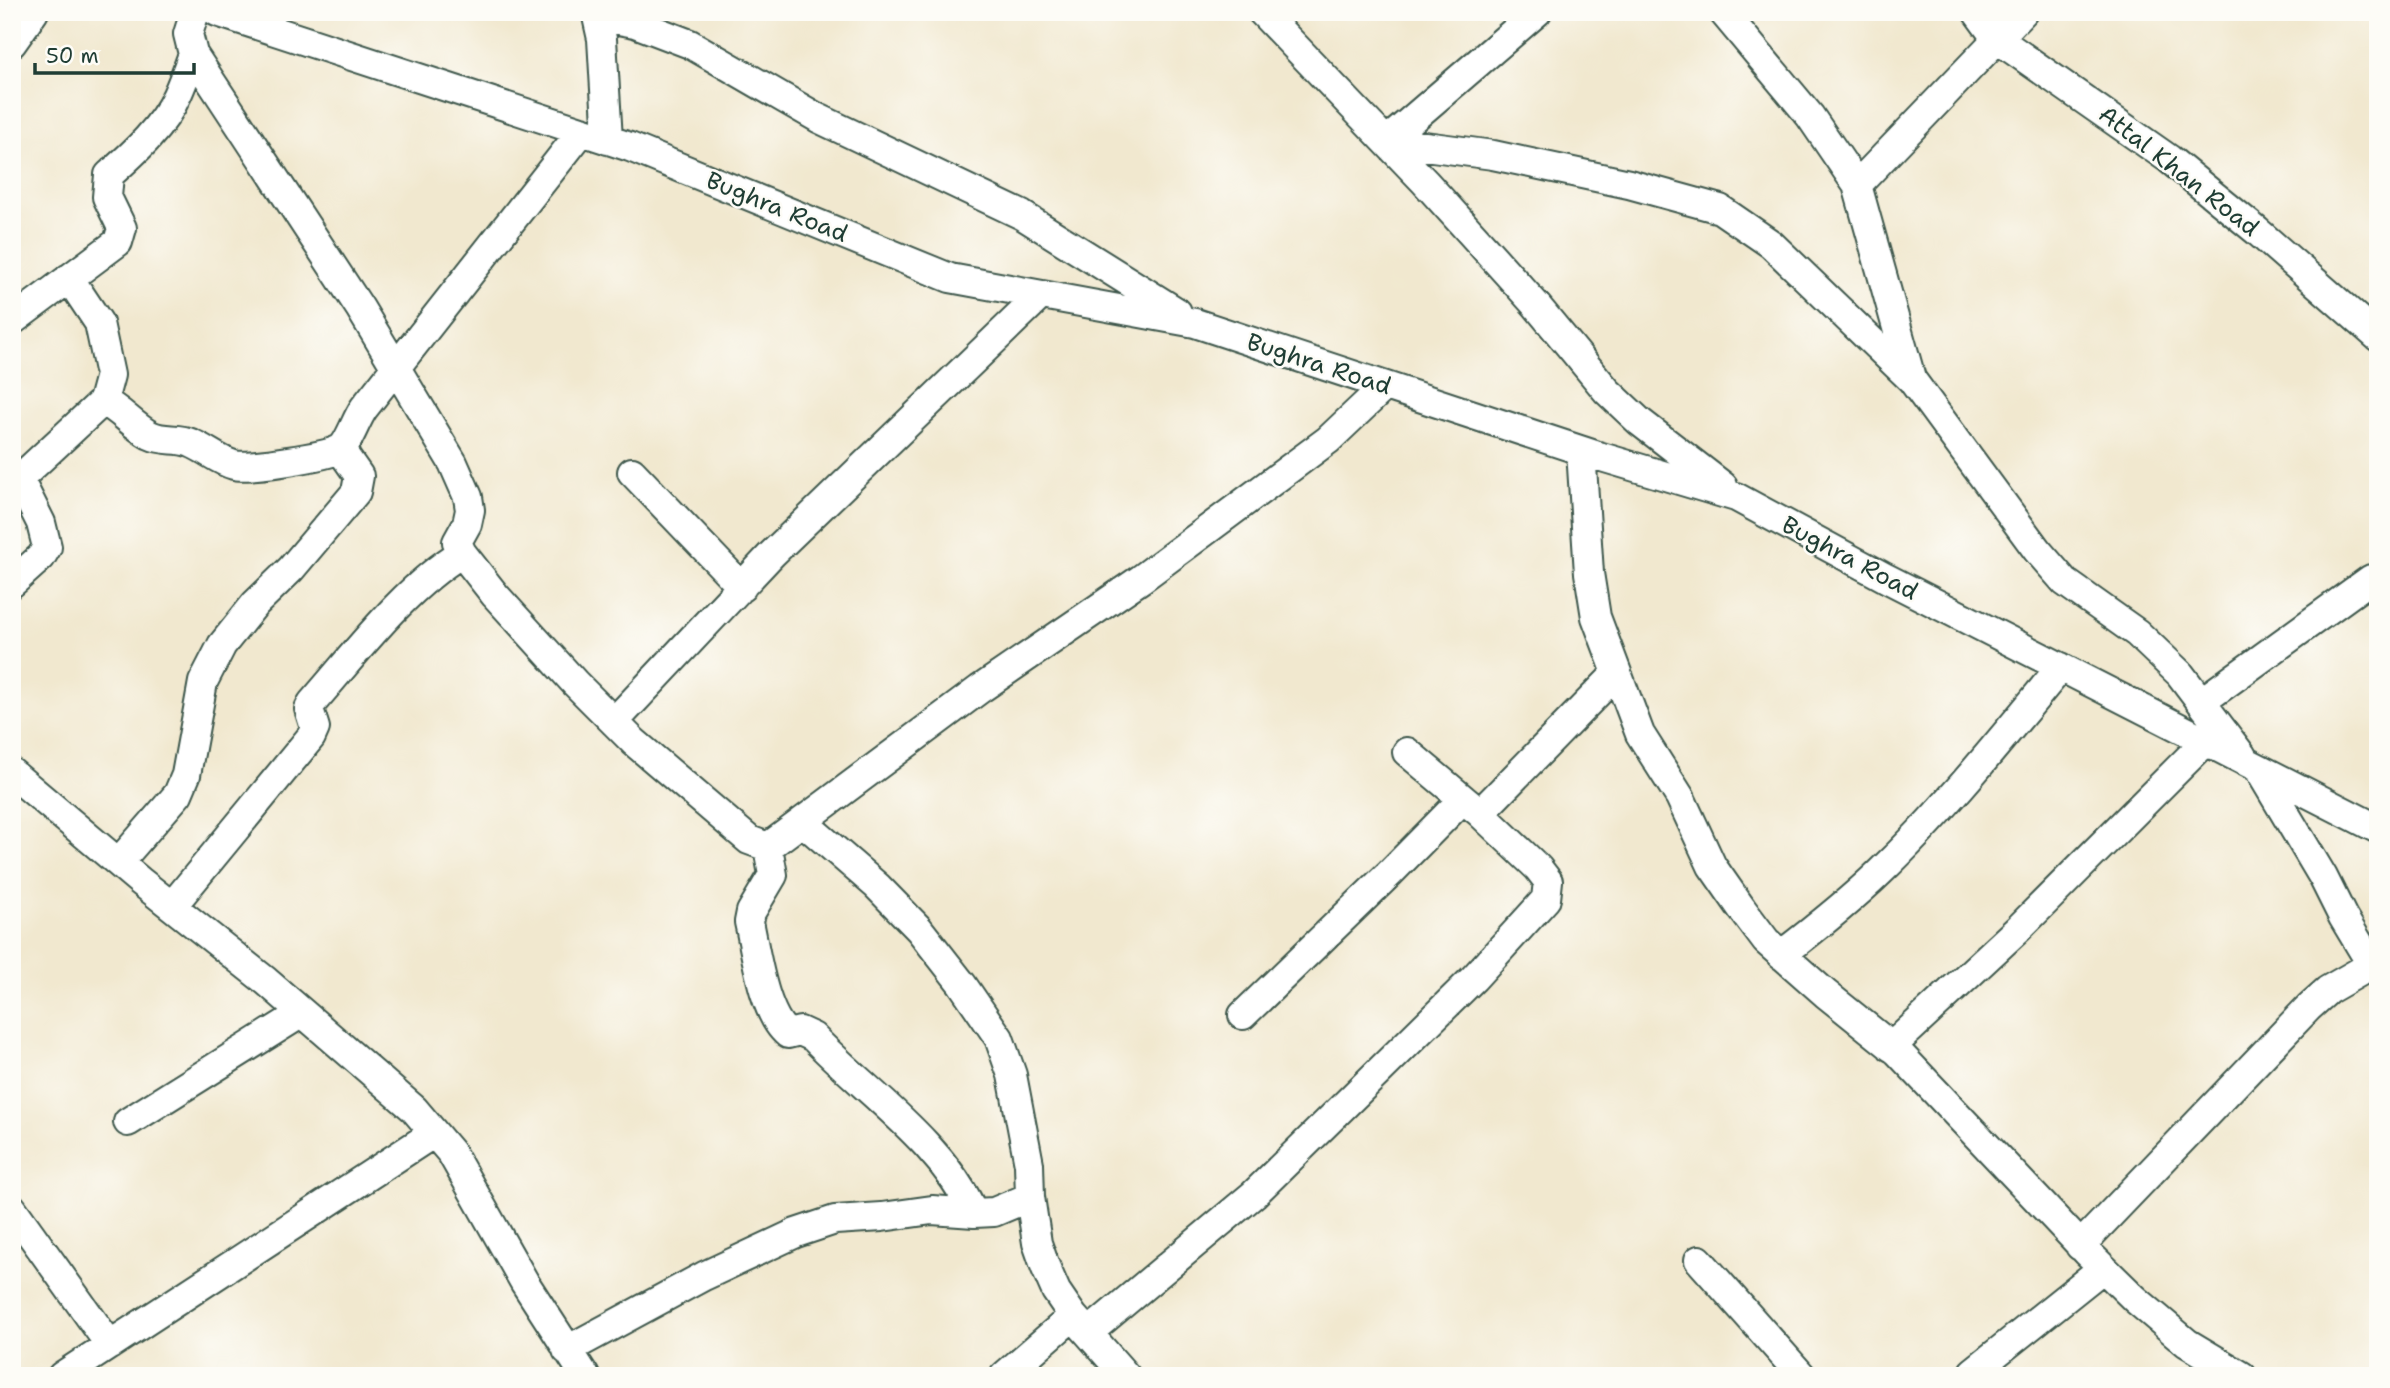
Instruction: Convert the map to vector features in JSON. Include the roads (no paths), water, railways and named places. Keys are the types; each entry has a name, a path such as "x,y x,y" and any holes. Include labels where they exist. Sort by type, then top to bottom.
{"street":[{"path":"12,43 34,12"},
{"path":"195,12 188,34 193,54 360,308 453,463 468,497 470,510 467,524 457,541 462,553 495,595 614,722 749,840 768,847"},
{"name":"Bughra Road","path":"217,12 595,136 950,278 1195,323 1581,451 1736,497 1886,578 2378,829"},
{"path":"1262,12 1387,141 1536,305 1606,391 1640,422 1736,497"},
{"path":"1387,141 1537,12"},
{"path":"1723,12 1810,116 1857,185 1912,380"},
{"name":"Attal Khan Road","path":"1977,12 1996,38 2169,159 2257,230 2378,337"},
{"path":"1857,185 2023,12"},
{"path":"103,401 117,408 155,438 191,443 235,466 295,460 340,449 351,434 355,420 396,368 595,136 602,39 597,14 635,23 690,44 818,118 1022,215 1195,323"},
{"path":"12,321 118,243 122,228 107,197 109,175 164,118 177,97 193,54"},
{"path":"1387,141 1493,155 1629,184 1720,209 1771,244 1912,380 2044,558 2065,582 2137,633 2180,674 2252,764 2323,877 2343,918 2364,952 2376,965 2328,990 2309,1007 2080,1246"},
{"path":"12,583 41,557 47,547 41,523 16,480 103,401 110,375 103,336 95,315 69,278"},
{"path":"614,722 741,587 1041,295"},
{"path":"768,847 981,689 1141,579 1328,440 1385,386"},
{"path":"119,862 178,794 186,775 203,682 222,645 255,604 291,569 356,492 359,476 340,449"},
{"path":"1581,451 1596,617 1640,734 1680,797 1713,866 1766,941 1891,1047 2103,1268 2187,1343 2242,1376"},
{"path":"632,472 741,587"},
{"path":"172,906 311,737 315,728 309,709 312,703 389,615 442,565 462,553"},
{"path":"2201,702 2371,579"},
{"path":"1781,955 1835,914 1891,862 1937,814 2062,667"},
{"path":"1244,1015 1617,673"},
{"path":"1891,1047 2017,930 2206,741"},
{"path":"1004,1376 1081,1324 1254,1194 1474,978 1546,899 1548,881 1538,868 1407,752"},
{"path":"12,773 414,1109 452,1154 500,1242 585,1376"},
{"path":"803,822 877,886 919,929 962,984 999,1038 1012,1075 1027,1151 1037,1244 1045,1266 1056,1291 1126,1376"},
{"path":"768,847 773,875 751,912 749,922 770,1006 778,1024 788,1034 800,1031 813,1037 894,1113 927,1146 962,1188 974,1213"},
{"path":"128,1122 302,1013"},
{"path":"77,1372 110,1345 434,1133"},
{"path":"567,1350 704,1276 796,1233 835,1220 932,1210 994,1212 1030,1197"},
{"path":"12,1208 110,1345"},
{"path":"1699,1260 1802,1376"},
{"path":"1973,1372 2103,1268"}]}
